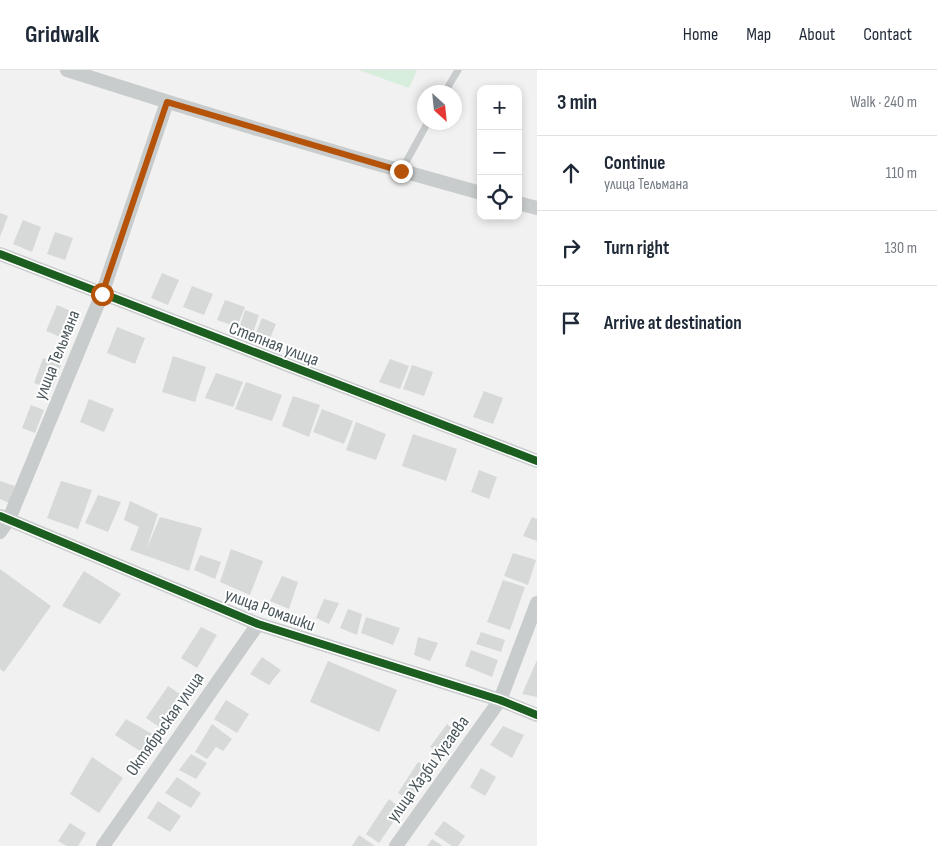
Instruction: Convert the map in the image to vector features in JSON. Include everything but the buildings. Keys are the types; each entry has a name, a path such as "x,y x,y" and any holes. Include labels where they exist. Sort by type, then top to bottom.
{"street":[{"path":"67,70 167,102 477,192"},
{"name":"улица Тельмана","path":"0,532 102,294 167,102"},
{"path":"522,204 537,208"},
{"name":"Степная улица","path":"0,254 537,461"},
{"name":"улица Ромашки","path":"5,517 258,624 500,700 537,714"},
{"name":"улица Хазби Хугаева","path":"396,846 500,700 537,603"},
{"name":"Октябрьская улица","path":"103,846 258,624"}],"lane":[{"path":"449,85 458,70"},
{"path":"401,171 424,130"}],"green space":[{"path":"359,70 417,70 409,88"}],"cycle path":[{"path":"0,254 537,461"},
{"path":"0,516 258,624 500,700 537,715"}],"route":[{"path":"102,294 167,102 401,171"}]}
